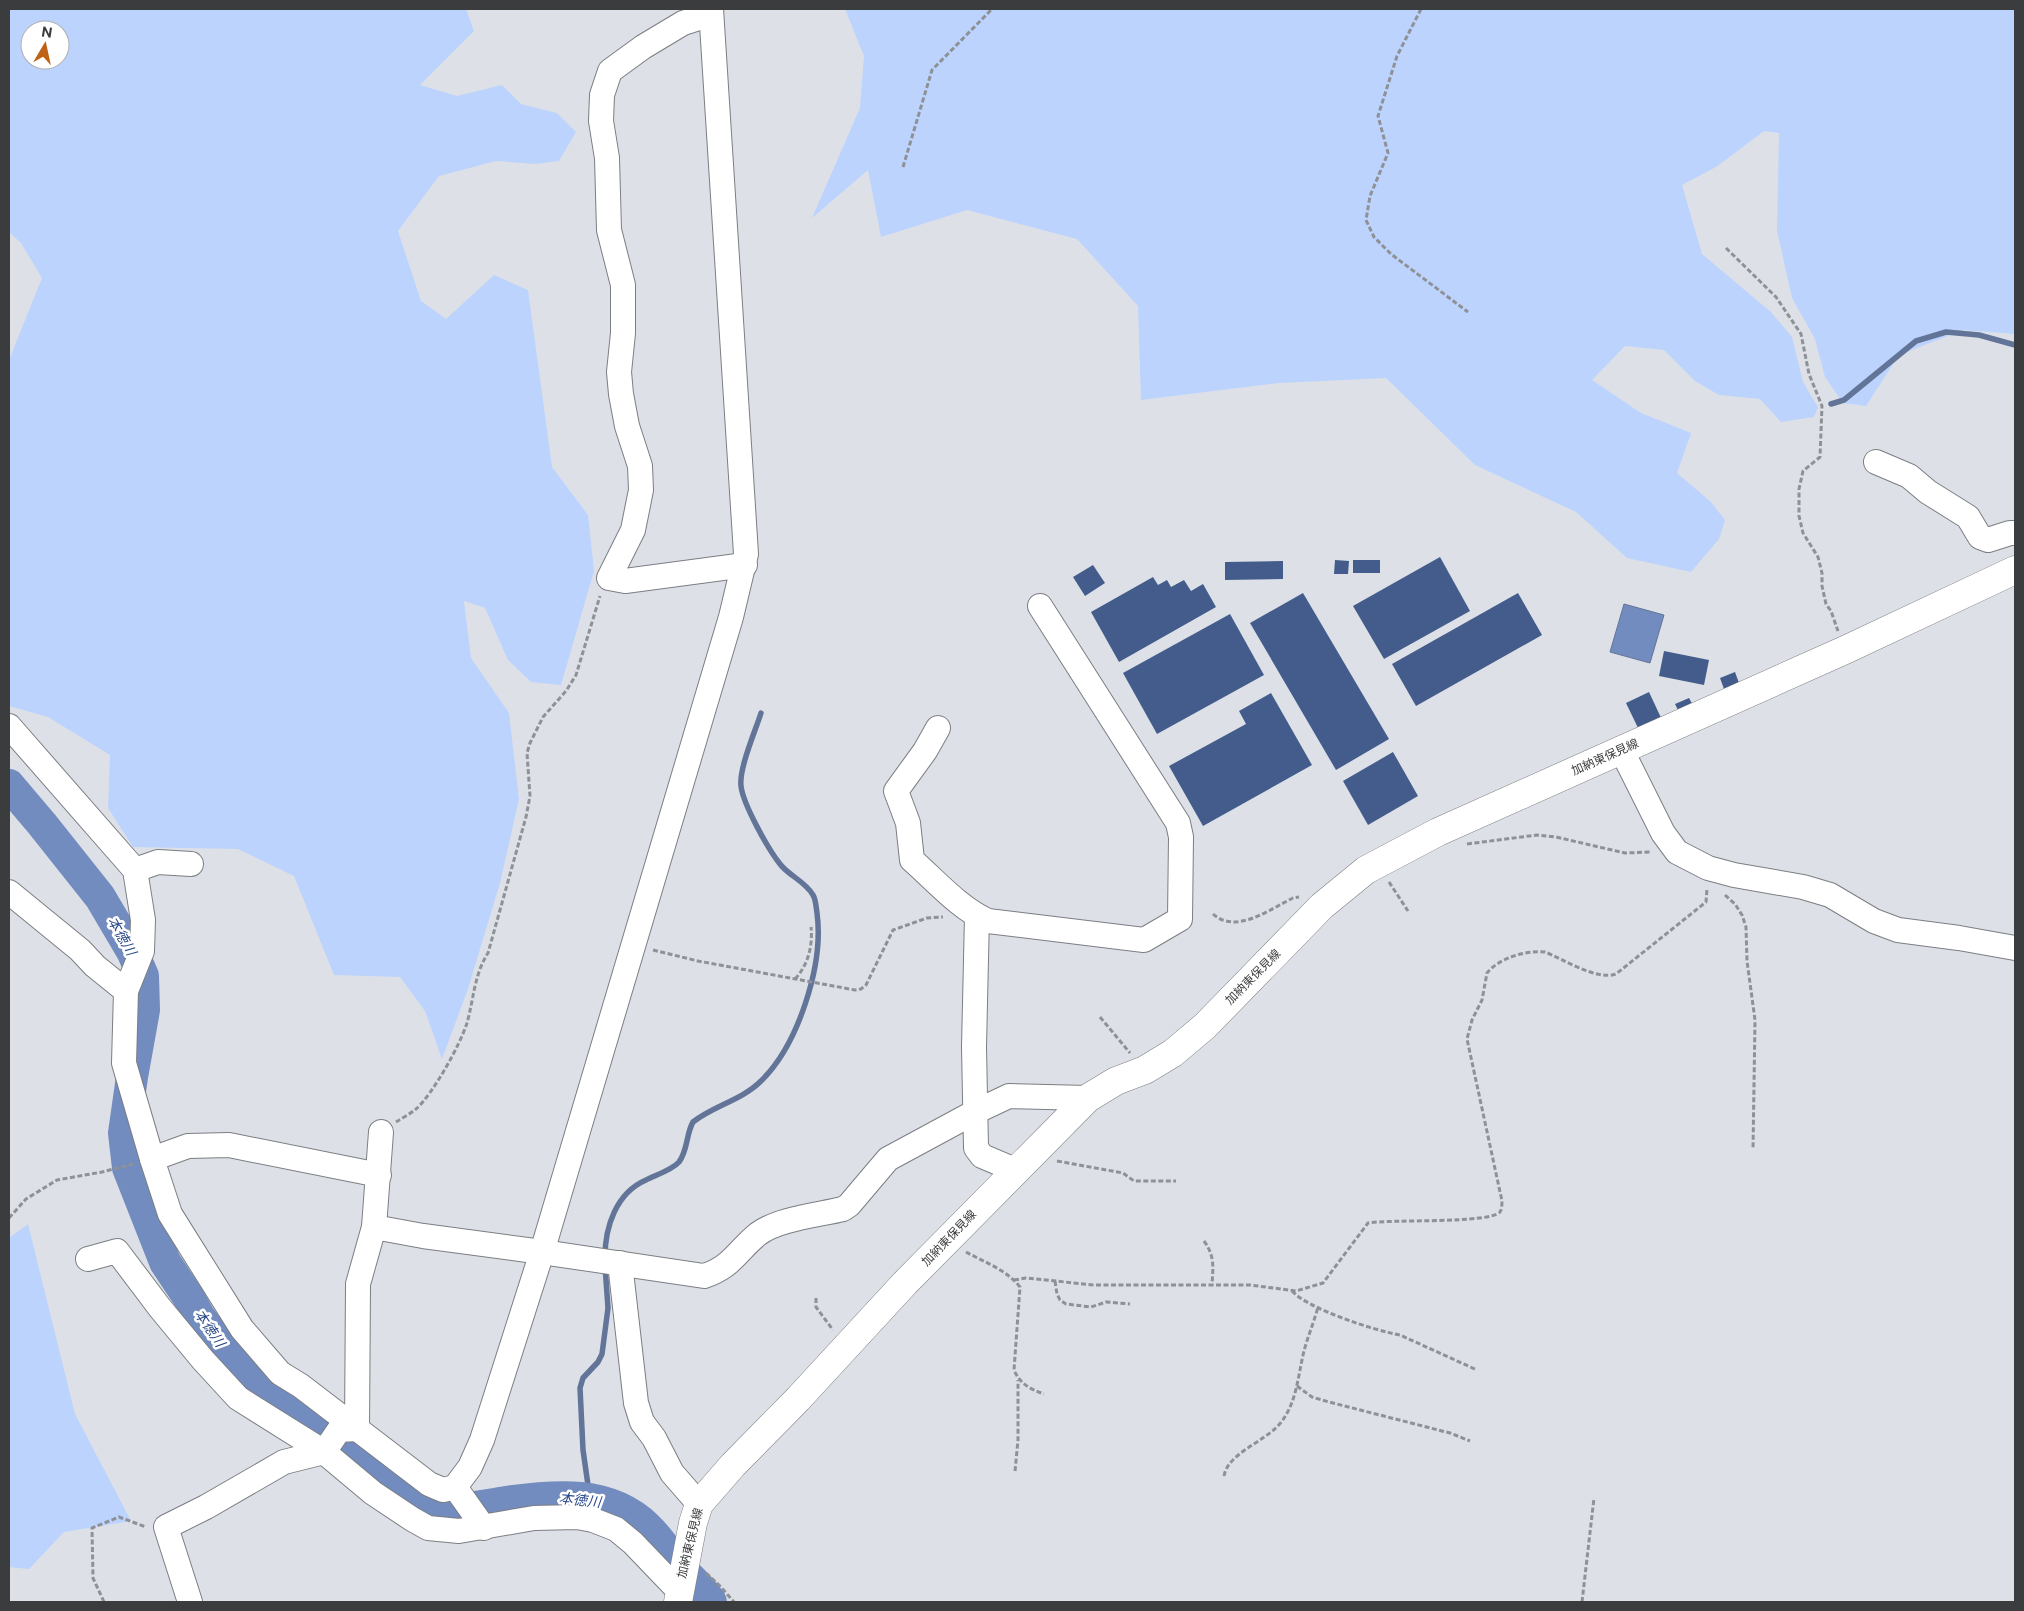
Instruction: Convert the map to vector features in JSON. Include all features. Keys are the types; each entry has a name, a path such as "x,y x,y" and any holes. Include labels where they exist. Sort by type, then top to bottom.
{"main road":[{"name":"加納東保見線","path":"681,1584 698,1504 950,1237 1088,1098 1116,1081 1145,1070 1173,1053 1205,1026 1322,906 1366,870 1435,834 1845,650 2015,570"}],"street":[{"path":"9,726 135,870 144,920 142,951 129,983 124,1063 147,1156 170,1214 242,1329 280,1373 301,1386 348,1430 429,1484 443,1490 455,1486 470,1467 482,1440 542,1252 745,565 746,554 711,11 683,23 643,47 610,71 602,95 601,121 607,158 609,230 623,285 623,333 619,372 621,394 627,426 640,466 641,490 633,530 609,578 625,581 745,565"},
{"path":"1876,462 1909,476 1928,492 1968,517 1980,537 1988,540 2010,532 2015,533"},
{"path":"976,924 988,921 1144,940 1180,919 1181,837 1178,823 1040,606"},
{"path":"938,728 925,751 896,791 908,823 912,860 957,901 976,924 974,1047 976,1148 982,1156 1015,1170"},
{"path":"1622,751 1663,833 1677,852 1707,879 1734,875 1802,887 1830,895 1874,921 1898,930 2015,948"},
{"path":"135,870 158,862 191,864"},
{"path":"9,892 80,950 95,966 129,983"},
{"path":"374,1227 422,1236 704,1276 724,1268 758,1235 770,1228 843,1209 849,1205 888,1158 1009,1096 1088,1098"},
{"path":"190,1602 166,1527 206,1507 284,1462 324,1452 348,1430 358,1284 374,1227 381,1132"},
{"path":"147,1156 188,1146 229,1145 379,1175"},
{"path":"88,1259 117,1250 160,1308 203,1360 238,1398 324,1452 373,1493 428,1528 460,1531 534,1518 593,1520 622,1533 681,1584"},
{"path":"620,1263 636,1403 642,1422 654,1438 672,1473 698,1504"},
{"path":"455,1486 484,1528"}],"path":[{"path":"903,168 932,70 992,9"},
{"path":"1421,9 1397,56 1378,116 1388,153 1370,196 1366,220 1374,236 1391,254 1468,312"},
{"path":"1726,248 1776,297 1801,334 1809,374 1822,406 1820,457 1803,471 1799,516 1803,533 1818,557 1826,604 1831,611 1838,631 1838,640 1845,650"},
{"path":"381,1132 416,1109 445,1070 466,1023 475,980 480,965 488,953 526,817 530,796 528,754 530,743 546,712 566,691 576,675 599,598 609,578"},
{"path":"1435,834 1440,840 1462,845 1537,835 1556,837 1625,853 1677,852"},
{"path":"1380,862 1398,898 1408,910"},
{"path":"1707,879 1713,892"},
{"path":"1014,1280 1026,1278 1094,1285 1212,1284 1250,1285 1291,1290 1310,1288 1323,1283 1368,1223 1469,1219 1492,1216 1499,1212 1502,1207 1502,1200 1467,1039 1472,1020 1482,1000 1487,972 1504,960 1536,951 1545,952 1597,974 1609,976 1616,974 1706,902 1707,879"},
{"path":"1720,894 1726,896 1735,904 1742,914 1746,927 1747,961 1755,1020 1753,1149"},
{"path":"1213,914 1220,920 1230,923 1238,922 1253,918 1293,898 1304,896 1322,906"},
{"path":"633,945 698,961 855,990 861,989 866,985 893,930 927,918 942,917 976,924"},
{"path":"795,979 803,971 810,952 811,927"},
{"path":"1100,1017 1145,1070"},
{"path":"1036,1149 1042,1156 1057,1161 1123,1173 1134,1180 1176,1181"},
{"path":"9,1218 26,1199 57,1180 102,1172 147,1156"},
{"path":"950,1237 965,1251 1014,1280 1020,1287 1014,1370 1018,1380 1018,1440 1015,1471"},
{"path":"1204,1241 1211,1251 1213,1266 1212,1284"},
{"path":"1055,1281 1057,1294 1060,1300 1066,1304 1091,1307 1106,1302 1130,1304"},
{"path":"1291,1290 1298,1297 1318,1307 1389,1334 1400,1335 1477,1370"},
{"path":"816,1298 816,1307 848,1344"},
{"path":"1224,1476 1231,1461 1280,1424 1293,1400 1304,1349 1318,1307"},
{"path":"1018,1380 1031,1389 1044,1394"},
{"path":"1297,1386 1312,1397 1321,1400 1450,1433 1470,1441"},
{"path":"1582,1602 1594,1498"},
{"path":"104,1602 93,1578 92,1528 120,1517 153,1530 168,1533"},
{"path":"681,1584 700,1569 710,1575 734,1602"}],"shaded area":[{"path":"9,9 466,9 474,31 420,85 457,96 502,85 521,104 557,113 576,132 559,161 535,164 496,161 439,176 398,231 421,301 446,319 494,275 528,290 552,467 588,515 594,571 561,685 531,682 508,660 485,608 464,601 471,658 509,713 519,799 500,883 468,989 442,1059 425,1011 400,977 334,975 294,876 238,849 133,847 108,808 110,755 48,717 9,706 9,360 42,278 21,243 9,232"},
{"path":"845,9 2015,9 2015,334 1963,330 1899,355 1866,406 1843,403 1825,377 1815,339 1792,298 1777,231 1779,133 1764,131 1716,167 1682,185 1702,254 1771,312 1792,337 1803,382 1818,407 1814,417 1781,422 1760,399 1719,395 1695,381 1664,350 1625,346 1592,380 1641,413 1691,433 1677,473 1711,502 1725,520 1719,539 1691,572 1627,558 1576,512 1475,465 1386,378 1279,383 1141,400 1138,306 1077,239 967,210 881,237 868,170 812,218 860,108 864,56"},
{"path":"1624,604 1664,615 1650,663 1610,652"},
{"path":"28,1224 75,1414 131,1521 64,1532 29,1569 9,1567 9,1238"}],"building":[{"path":"1440,557 1470,611 1384,659 1353,606"},
{"path":"1335,560 1349,561 1348,574 1334,574"},
{"path":"1353,560 1380,560 1380,573 1353,573"},
{"path":"1283,561 1283,579 1225,580 1225,562"},
{"path":"1093,565 1105,583 1085,596 1073,577"},
{"path":"1153,577 1158,585 1167,580 1171,587 1184,580 1191,591 1203,584 1216,607 1119,662 1091,612"},
{"path":"1303,593 1389,739 1336,770 1250,623"},
{"path":"1518,593 1542,635 1416,706 1392,664"},
{"path":"1230,614 1264,675 1157,734 1123,673"},
{"path":"1664,651 1709,660 1704,685 1659,676"},
{"path":"1735,672 1739,683 1724,689 1720,678"},
{"path":"1649,692 1663,722 1640,732 1626,703"},
{"path":"1271,693 1312,765 1203,826 1169,766 1246,724 1239,711"},
{"path":"1689,698 1695,709 1681,716 1675,704"},
{"path":"1393,752 1418,796 1368,825 1343,781"}],"waterway":[{"path":"1831,404 1844,400 1916,341 1946,332 1979,335 2015,345"},
{"path":"605,1257 610,1223 614,1212 627,1193 679,1162 693,1122 745,1093 761,1081 774,1066 786,1047 806,1003 812,980 818,934 815,899 810,890 784,868 775,857 751,815 741,786 742,770 761,713"},
{"name":"本徳川","path":"9,785 100,897 133,953 143,976 144,1010 124,1133 128,1168 165,1262 199,1316 226,1352 257,1378 291,1400 414,1496 449,1508 470,1508 562,1497 581,1498 616,1506 632,1515 651,1531 711,1602"},
{"path":"590,1499 583,1450 580,1388 583,1378 598,1362 602,1354 608,1308 605,1266"}]}
